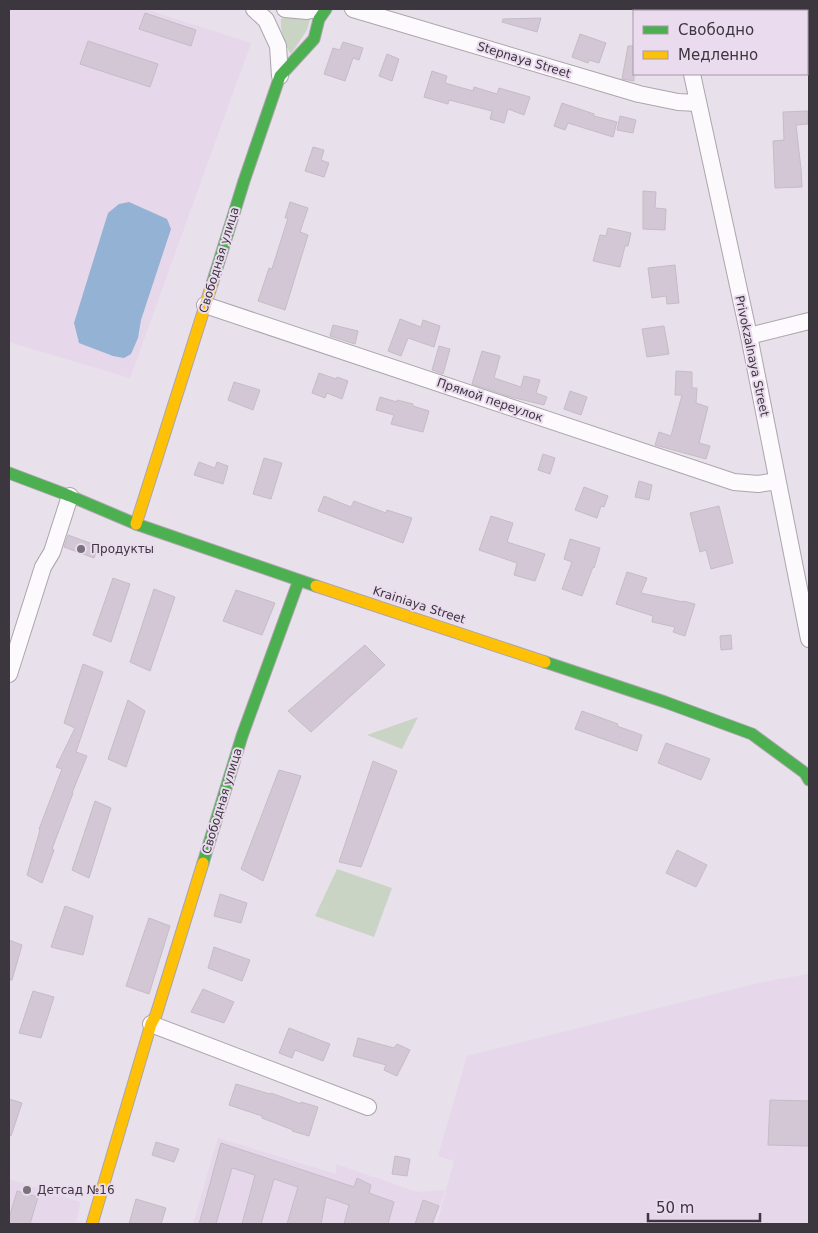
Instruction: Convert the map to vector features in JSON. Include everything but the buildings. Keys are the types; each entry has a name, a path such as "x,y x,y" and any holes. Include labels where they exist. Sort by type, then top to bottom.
{"street":[{"path":"254,9 266,20 278,46 280,76"},
{"path":"285,9 307,11 317,9"},
{"name":"Свободная улица","path":"136,524 244,181 280,76 314,39 319,19 326,9"},
{"name":"Stepnaya Street","path":"353,9 639,94 678,102 698,103"},
{"name":"Privokzalnaya Street","path":"692,75 749,336 809,638"},
{"name":"Прямой переулок","path":"205,305 734,482 758,484 778,481"},
{"path":"749,336 809,321"},
{"name":"Krainiaya Street","path":"9,473 136,524 665,702 752,734 808,772"},
{"path":"9,674 42,567 52,552 70,496"},
{"name":"Свободная улица","path":"92,1224 151,1024 159,1006 242,736 299,580"},
{"path":"151,1024 368,1107"}],"shaded area":[{"path":"9,9 145,9 251,43 130,378 9,342"},
{"path":"809,974 809,1224 437,1224 454,1161 438,1156 467,1056 763,982"},
{"path":"218,1138 336,1174 336,1164 417,1192 445,1190 434,1224 193,1224"},
{"name":"Детсад №16","path":"9,1179 80,1202 76,1224 9,1224"}],"green space":[{"path":"291,15 310,19 307,30 291,54 283,37 281,19"},
{"path":"418,717 402,749 367,735"},
{"path":"337,869 392,888 374,937 315,916"}],"water":[{"path":"129,202 167,219 171,229 141,320 138,338 131,354 124,358 113,356 79,343 74,323 108,213 119,204"}],"traffic: fast":[{"path":"212,284 244,181 280,76 314,39 319,19 326,9"},
{"path":"9,473 136,524 316,586"},
{"path":"203,863 242,736 299,580"},
{"path":"545,662 665,702 752,734 805,773 809,780"}],"traffic: slow":[{"path":"136,524 212,284"},
{"path":"316,586 545,662"},
{"path":"92,1224 151,1024 156,1015 203,863"}],"place":[{"name":"Продукты","path":"81,549"},
{"name":"Детсад №16","path":"27,1190"}]}
